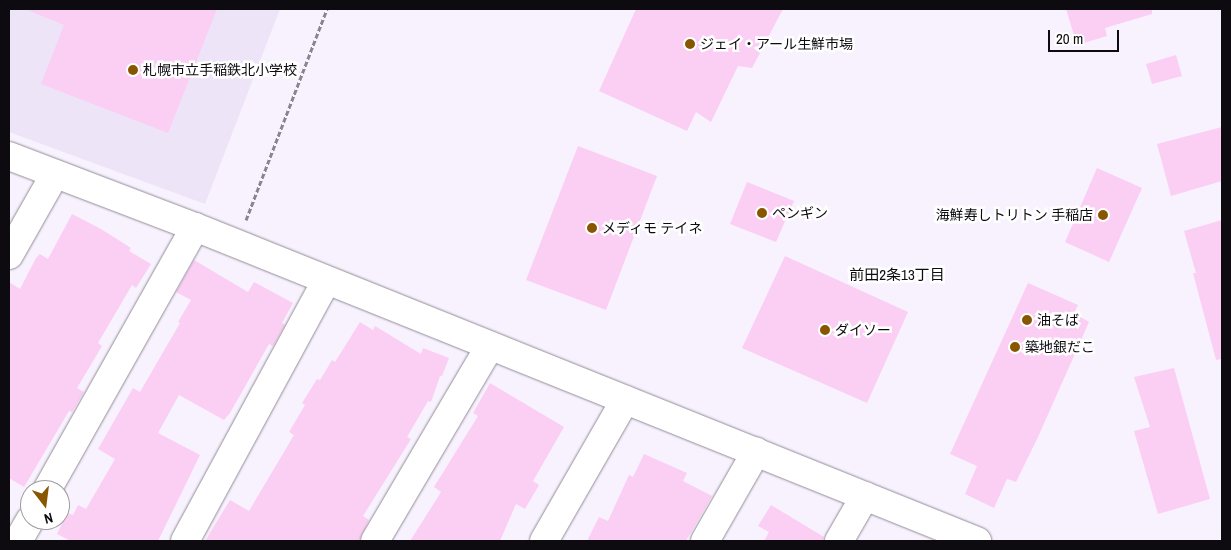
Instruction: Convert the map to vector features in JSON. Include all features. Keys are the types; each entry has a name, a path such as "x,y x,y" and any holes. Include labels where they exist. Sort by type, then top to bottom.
{"street":[{"path":"9,156 194,227 977,541"},
{"path":"9,255 55,174"},
{"path":"53,480 194,227"},
{"path":"185,541 326,281"},
{"path":"375,541 490,346"},
{"path":"544,541 626,400"},
{"path":"705,541 756,452"},
{"path":"839,541 865,496"},
{"path":"18,541 24,530"}],"path":[{"path":"243,227 327,9"}],"shaded area":[{"name":"札幌市立手稲鉄北小学校","path":"9,9 280,9 205,204 9,132"}],"building":[{"path":"25,9 217,9 168,133 41,84 64,25"},
{"path":"636,9 783,9 752,68 738,66 711,122 696,112 687,131 599,91"},
{"path":"1066,9 1152,9 1152,14 1105,28 1107,36 1077,45"},
{"path":"1176,55 1182,76 1152,84 1146,64"},
{"path":"1222,127 1222,181 1171,196 1157,144"},
{"name":"メディモ テイネ","path":"578,146 657,176 606,310 526,280"},
{"name":"海鮮寿しトリトン 手稲店","path":"1097,168 1142,188 1109,262 1065,242"},
{"name":"ペンギン","path":"747,182 794,201 776,242 730,224"},
{"path":"72,214 101,229 131,248 129,251 151,264 136,288 132,285 98,343 102,346 77,388 84,392 72,412 69,411 28,480 20,480 20,485 9,478 9,282 20,289 36,258 40,254 48,259"},
{"path":"1222,220 1222,359 1216,360 1193,273 1196,273 1184,231"},
{"name":"ダイソー","path":"785,256 908,312 867,403 742,348"},
{"path":"194,260 248,292 254,282 293,303 282,323 285,325 273,346 269,344 230,413 224,420 179,395 158,433 200,455 158,541 71,541 57,534 59,530 70,530 70,514 73,515 78,505 86,509 115,459 98,449 133,388 140,392 180,323 178,322 191,300 176,292"},
{"path":"1028,283 1078,305 1074,313 1089,322 1016,482 1007,479 994,508 965,494 977,466 950,454"},
{"path":"360,322 373,330 375,326 421,354 423,348 449,358 442,376 440,376 431,402 428,401 407,437 411,439 363,516 369,520 359,541 205,541 230,500 249,511 294,435 289,432 305,405 302,403 317,379 320,380 332,360 335,362"},
{"path":"1174,368 1210,499 1158,514 1134,431 1150,427 1134,377"},
{"path":"490,383 564,427 533,481 539,485 525,509 516,504 500,541 410,541 441,492 434,487 478,416 473,413"},
{"path":"644,454 687,473 683,481 712,496 686,541 587,541 599,517 608,521 629,475 633,477"},
{"path":"771,505 824,537 823,541 764,541 769,532 758,526"}],"place":[{"name":"ジェイ・アール生鮮市場","path":"690,44"},
{"name":"札幌市立手稲鉄北小学校","path":"133,70"},
{"name":"ペンギン","path":"762,213"},
{"name":"海鮮寿しトリトン 手稲店","path":"1103,215"},
{"name":"メディモ テイネ","path":"592,228"},
{"name":"油そば","path":"1027,320"},
{"name":"ダイソー","path":"825,330"},
{"name":"築地銀だこ","path":"1015,347"}],"district":[{"name":"前田2条13丁目","path":"897,275"}]}
